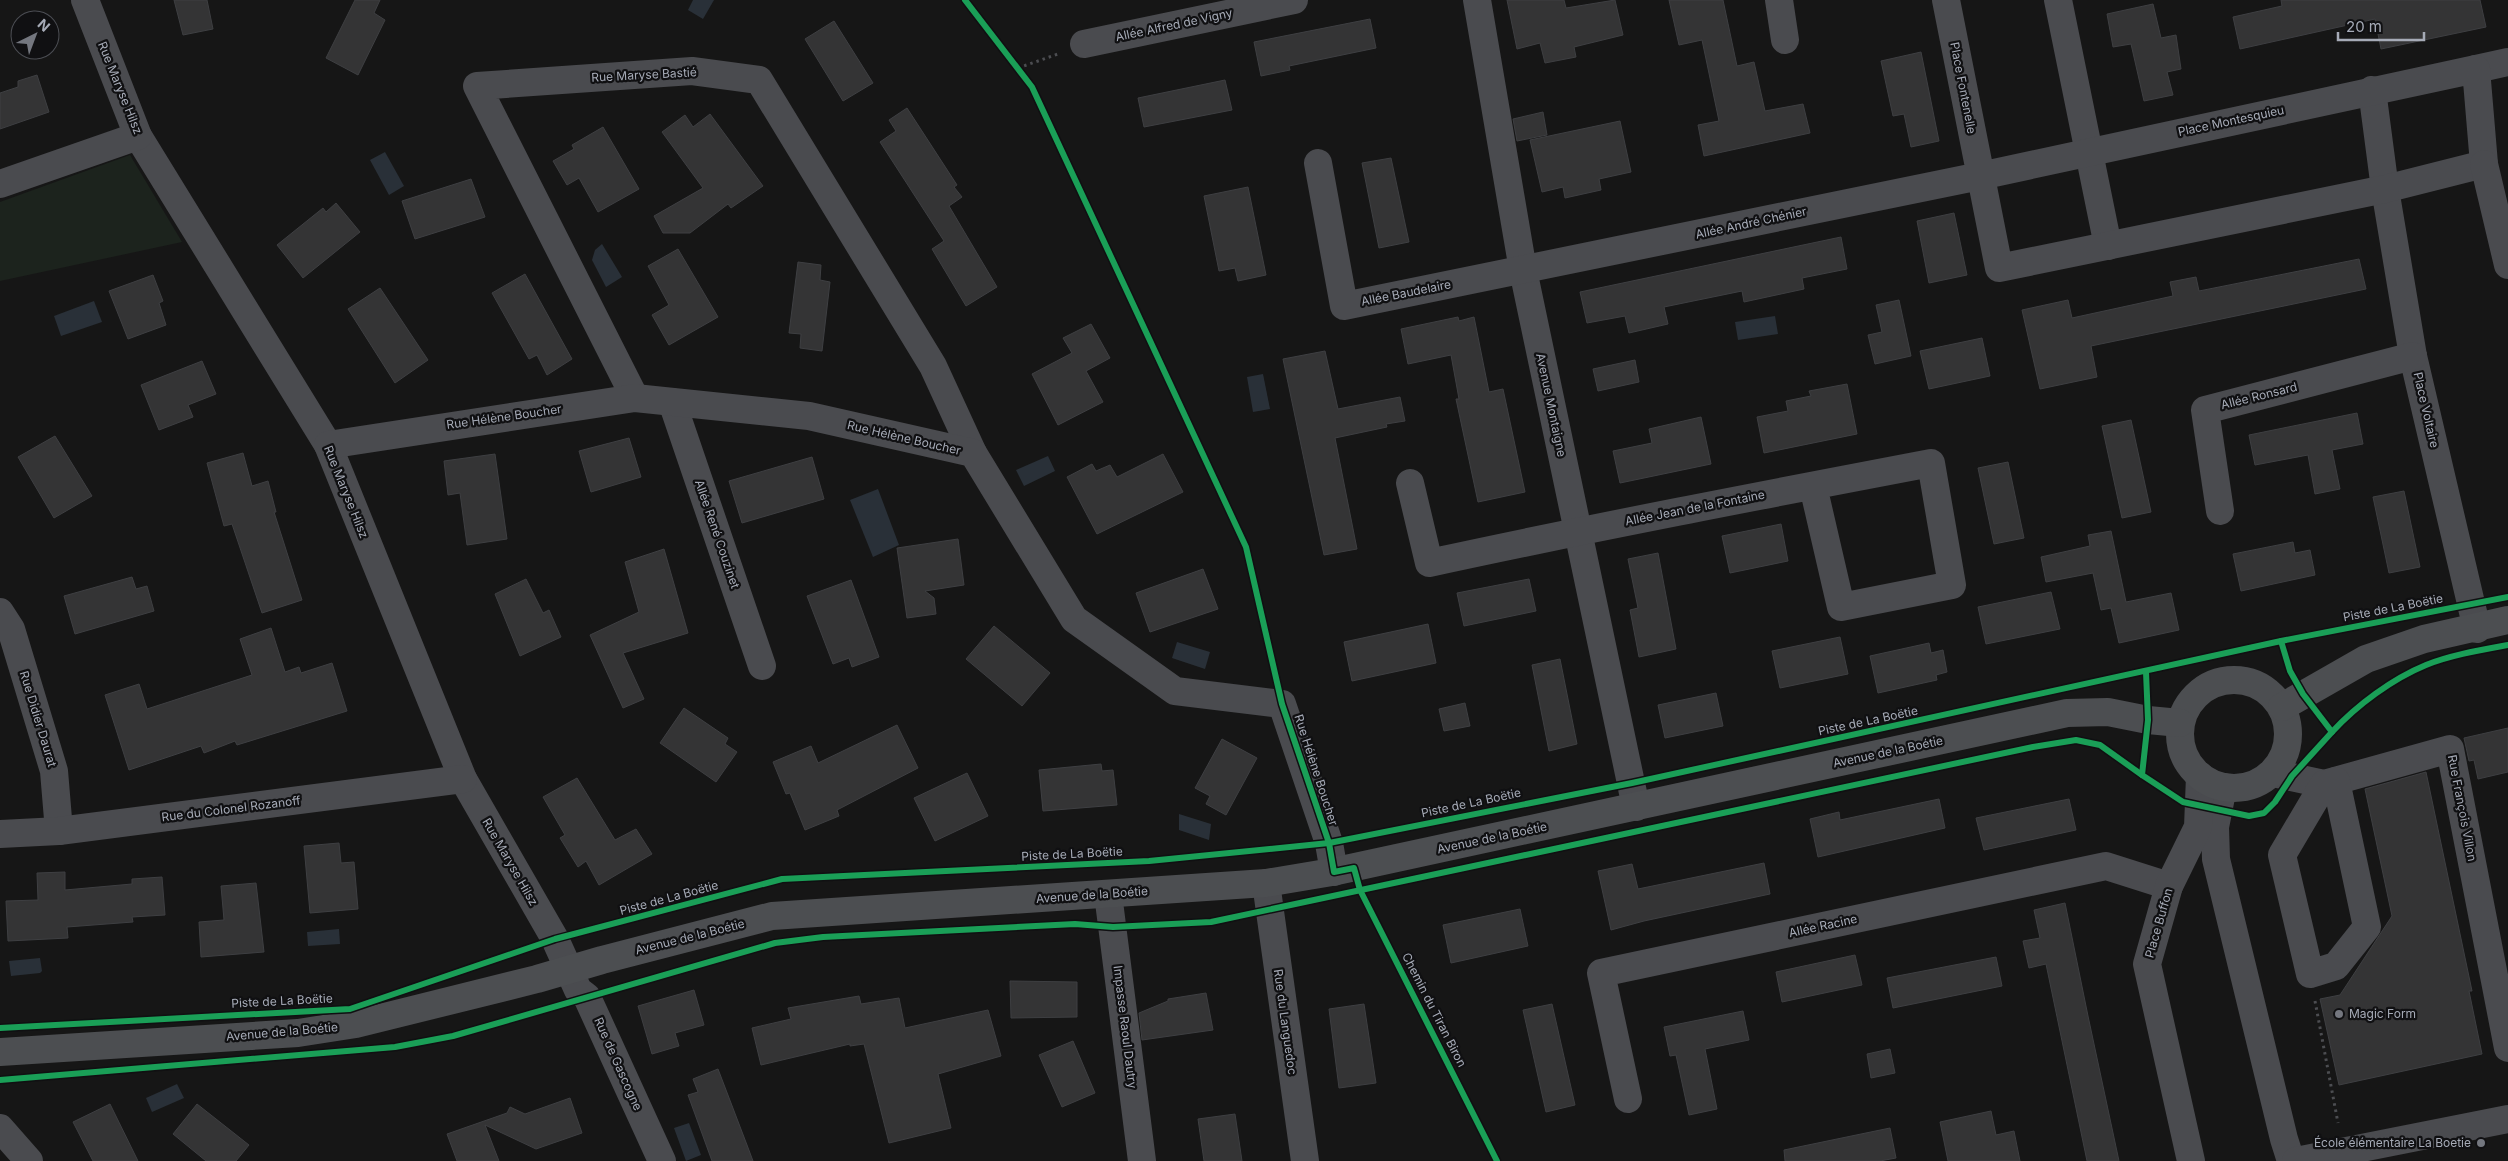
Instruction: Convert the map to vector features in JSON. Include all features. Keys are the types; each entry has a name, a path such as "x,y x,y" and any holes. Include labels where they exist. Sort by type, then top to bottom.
{"main road":[{"path":"2282,707 2366,659 2424,639 2508,620"},
{"path":"2235,679 2254,682 2270,692 2282,707 2288,724 2288,742 2283,758 2273,773 2258,783 2241,788 2212,782 2183,752 2180,738 2180,723 2187,705 2200,691 2216,682 2235,679"},
{"name":"Avenue de la Boétie","path":"0,1052 307,1032 356,1024 569,971 602,960 772,916 1266,883 1343,882 1636,807 2066,713 2108,712 2148,720 2180,723"}],"street":[{"name":"Rue Maryse Hilsz","path":"85,0 138,136 328,445 462,779 555,939 569,971"},
{"name":"Allée Alfred de Vigny","path":"1084,44 1294,0"},
{"name":"Avenue Montaigne","path":"1477,0 1523,270 1636,807"},
{"path":"1779,0 1785,40"},
{"name":"Place Fontenelle","path":"1946,0 1980,176"},
{"path":"2058,0 2108,246"},
{"name":"Place Montesquieu","path":"1980,176 2508,62"},
{"path":"2476,69 2484,164 2508,265"},
{"name":"Rue Maryse Bastié","path":"635,398 477,86 692,71 760,80 933,366 973,453"},
{"path":"2372,90 2385,189"},
{"path":"0,184 138,136"},
{"name":"Allée Baudelaire","path":"1318,163 1344,306 1523,270"},
{"path":"1980,176 1999,268 2385,189 2484,164"},
{"name":"Allée André Chénier","path":"1523,270 1980,176"},
{"name":"Place Voltaire","path":"2385,189 2413,356 2477,628"},
{"name":"Allée Ronsard","path":"2220,511 2205,410 2413,356"},
{"name":"Rue Hélène Boucher","path":"328,445 635,398 809,416 973,453 1074,619 1175,691 1282,704 1343,882"},
{"name":"Allée René Couzinet","path":"672,402 762,666"},
{"name":"Allée Jean de la Fontaine","path":"1410,483 1429,563 1577,531 1931,463 1952,585 1841,607 1813,486"},
{"name":"Rue Didier Daurat","path":"0,612 11,629 54,771 59,831"},
{"name":"Rue François Villon","path":"2273,773 2330,782 2450,749 2508,1048"},
{"name":"Rue du Colonel Rozanoff","path":"0,834 59,831 462,779"},
{"path":"2212,782 2216,859 2291,1161"},
{"name":"Place Buffon","path":"2191,1161 2148,964 2169,886 2198,827 2212,782"},
{"path":"2330,782 2367,927 2336,966 2310,974 2282,855 2330,782"},
{"name":"Allée Racine","path":"1628,1099 1601,973 2106,866 2169,886"},
{"name":"Rue du Languedoc","path":"1266,883 1305,1161"},
{"name":"Impasse Raoul Dautry","path":"1108,894 1142,1161"},
{"name":"Rue de Gascogne","path":"569,971 578,990 588,997 662,1161"},
{"path":"2296,1161 2399,1150 2508,1119"},
{"path":"0,1128 29,1161"}],"path":[{"path":"965,0 1032,87 1246,547 1282,704"},
{"path":"1018,68 1084,44"},
{"path":"1343,882 1364,889"},
{"path":"2310,974 2338,1125"}],"shaded area":[{"path":"693,0 714,0 703,19 688,10"},
{"path":"385,152 404,186 389,195 370,160"},
{"path":"130,155 182,242 0,281 0,202"},
{"path":"602,244 622,277 606,287 592,260 595,250"},
{"path":"94,301 102,322 61,336 54,316"},
{"path":"1775,316 1778,334 1738,340 1735,322"},
{"path":"1263,374 1270,409 1253,412 1247,377"},
{"path":"1048,456 1055,471 1024,486 1016,470"},
{"path":"878,489 899,545 873,557 850,500"},
{"path":"1177,642 1210,652 1205,669 1172,658"},
{"path":"1179,814 1211,824 1209,840 1179,830"},
{"path":"339,929 340,944 308,946 307,932"},
{"path":"40,958 42,971 40,973 11,976 9,961"},
{"path":"177,1084 184,1098 152,1112 146,1098"},
{"path":"689,1123 701,1155 686,1161 674,1128"}],"building":[{"path":"174,0 207,0 213,29 183,35"},
{"path":"355,0 380,0 374,13 385,20 358,75 326,58"},
{"path":"1507,0 1564,0 1566,8 1615,0 1623,35 1574,47 1576,57 1545,63 1540,43 1517,49"},
{"path":"1669,0 1723,0 1737,66 1754,62 1765,111 1803,104 1810,133 1704,156 1698,125 1719,121 1702,40 1679,45"},
{"path":"2281,0 2480,0 2486,27 2381,49 2375,19 2240,49 2233,17 2282,6"},
{"path":"2153,4 2161,38 2176,35 2181,69 2167,72 2173,95 2144,101 2131,44 2113,47 2107,14"},
{"path":"1370,19 1376,48 1289,66 1290,70 1261,76 1254,42"},
{"path":"834,21 873,83 843,101 805,39"},
{"path":"1921,52 1939,141 1911,147 1904,114 1893,116 1881,61"},
{"path":"37,75 49,112 0,129 0,93 18,87 18,81"},
{"path":"1225,80 1232,110 1144,127 1138,98"},
{"path":"907,108 957,185 954,187 962,197 949,206 997,287 966,306 932,249 944,241 880,142 896,131 889,120"},
{"path":"1543,112 1547,135 1517,141 1513,119"},
{"path":"710,114 763,186 731,208 728,204 690,233 663,233 654,216 703,188 662,132 685,115 693,127"},
{"path":"1620,121 1631,172 1599,179 1601,190 1565,198 1563,187 1542,192 1530,140"},
{"path":"603,127 639,189 598,212 579,178 567,185 553,161 574,149 572,145"},
{"path":"1391,158 1409,242 1379,248 1362,163"},
{"path":"471,179 485,217 415,239 402,201"},
{"path":"1248,187 1266,275 1238,281 1235,268 1219,271 1204,196"},
{"path":"336,203 360,232 303,278 277,245 323,208 326,212"},
{"path":"1954,213 1967,275 1929,283 1917,221"},
{"path":"1841,237 1847,269 1802,278 1804,289 1744,302 1742,291 1664,307 1668,324 1629,333 1625,316 1587,323 1580,292"},
{"path":"678,249 718,317 669,345 652,315 669,305 648,266"},
{"path":"2359,259 2366,289 2091,346 2097,377 2040,389 2022,310 2068,300 2072,318 2173,296 2170,282 2196,277 2199,291"},
{"path":"798,262 821,265 820,280 830,282 822,351 800,348 801,334 789,333"},
{"path":"525,274 572,359 547,375 537,355 529,359 492,293"},
{"path":"153,275 163,301 159,303 166,325 128,339 109,291"},
{"path":"380,288 428,360 395,383 348,309"},
{"path":"1899,300 1911,356 1875,364 1868,335 1882,332 1876,305"},
{"path":"1458,317 1459,321 1474,317 1489,392 1503,389 1525,492 1478,502 1456,399 1459,399 1451,355 1408,364 1401,329"},
{"path":"1091,324 1110,358 1086,371 1103,402 1058,425 1032,374 1072,353 1063,338"},
{"path":"1982,338 1990,376 1929,389 1920,351"},
{"path":"1325,351 1338,409 1400,397 1405,421 1386,424 1387,427 1335,438 1357,549 1324,555 1283,359"},
{"path":"1635,360 1639,382 1598,391 1593,369"},
{"path":"202,361 216,394 188,405 193,417 159,430 141,385"},
{"path":"1847,384 1857,434 1764,453 1757,417 1788,411 1786,401 1811,396 1809,391"},
{"path":"2357,413 2363,444 2332,450 2340,489 2315,494 2308,455 2255,465 2249,435"},
{"path":"1701,417 1711,464 1620,483 1613,451 1652,443 1649,429"},
{"path":"2131,420 2151,512 2122,518 2102,426"},
{"path":"55,436 92,496 54,518 18,457"},
{"path":"629,438 641,477 591,492 579,451"},
{"path":"243,453 252,486 268,481 276,512 274,512 302,600 262,613 232,524 224,526 207,463"},
{"path":"495,454 507,539 467,545 460,493 448,495 444,461"},
{"path":"1163,454 1183,492 1097,534 1067,477 1092,464 1096,471 1110,465 1117,477"},
{"path":"812,457 824,499 742,523 729,481"},
{"path":"2008,462 2024,538 1994,544 1978,468"},
{"path":"2404,491 2420,567 2389,573 2373,497"},
{"path":"1781,524 1788,561 1730,573 1722,536"},
{"path":"2111,531 2126,602 2171,593 2179,630 2119,643 2111,608 2101,610 2093,573 2046,582 2041,557 2090,546 2088,535"},
{"path":"958,539 964,585 925,591 934,598 936,614 907,618 897,548"},
{"path":"2293,542 2295,553 2310,550 2315,575 2241,591 2233,554"},
{"path":"664,549 688,633 623,653 644,699 623,708 590,635 639,612 625,562"},
{"path":"1658,553 1676,649 1639,657 1630,610 1638,608 1628,559"},
{"path":"1203,569 1218,609 1150,632 1136,593"},
{"path":"132,577 136,589 147,586 154,611 75,634 64,596"},
{"path":"526,579 543,613 549,610 561,637 520,656 495,594"},
{"path":"1529,579 1536,611 1464,626 1457,593"},
{"path":"851,580 879,657 852,667 849,658 833,664 807,596"},
{"path":"2051,592 2060,629 1986,644 1978,607"},
{"path":"1428,624 1436,663 1352,681 1344,642"},
{"path":"994,626 1050,673 1022,706 966,659"},
{"path":"271,628 285,672 299,667 301,673 332,663 347,711 237,745 235,741 204,753 201,746 129,770 105,695 139,684 147,709 252,675 240,639"},
{"path":"1840,637 1848,674 1780,688 1772,651"},
{"path":"1929,643 1931,653 1943,650 1947,672 1936,675 1937,680 1878,693 1870,656"},
{"path":"1560,659 1577,744 1549,751 1532,665"},
{"path":"1716,693 1723,726 1665,738 1658,705"},
{"path":"1465,703 1470,726 1444,731 1439,709"},
{"path":"684,708 728,738 725,744 737,752 716,782 660,743"},
{"path":"897,725 918,768 837,810 839,816 805,830 790,793 786,794 773,762 811,746 818,763"},
{"path":"2508,728 2508,772 2478,779 2474,760 2469,761 2464,738"},
{"path":"1222,739 1257,758 1226,815 1206,804 1210,796 1195,788"},
{"path":"1101,764 1102,771 1113,770 1117,805 1043,811 1039,770"},
{"path":"2426,772 2472,991 2469,991 2482,1054 2339,1085 2320,999 2340,995 2392,916 2365,789"},
{"path":"967,773 988,816 935,841 914,798"},
{"path":"577,778 615,840 636,829 652,854 599,885 586,861 578,867 560,838 565,835 543,797"},
{"path":"1939,799 1945,828 1818,857 1810,819 1839,812 1840,820"},
{"path":"2069,799 2076,830 1984,850 1976,818"},
{"path":"339,843 341,863 354,862 358,909 310,913 304,846"},
{"path":"1764,863 1770,894 1611,930 1598,871 1632,864 1638,889"},
{"path":"65,872 65,890 132,884 132,879 162,877 165,915 132,917 133,922 67,927 68,938 8,941 6,901 38,900 37,873"},
{"path":"256,883 264,952 201,957 199,922 224,920 221,886"},
{"path":"2065,903 2119,1161 2087,1161 2046,964 2029,968 2023,941 2040,938 2034,910"},
{"path":"1520,909 1528,946 1451,963 1443,925"},
{"path":"1855,955 1862,985 1782,1002 1776,972"},
{"path":"1996,957 2002,986 1893,1008 1887,978"},
{"path":"1010,981 1077,982 1077,1017 1011,1018"},
{"path":"694,990 704,1025 675,1033 679,1046 652,1054 638,1006"},
{"path":"1206,993 1213,1030 1142,1040 1139,1013 1168,1001 1168,999"},
{"path":"859,996 861,1004 899,998 905,1028 988,1010 1001,1056 938,1074 951,1128 889,1143 864,1044 850,1046 850,1044 761,1065 752,1028 791,1019 788,1008"},
{"path":"1364,1004 1376,1083 1339,1088 1329,1009"},
{"path":"1552,1004 1575,1105 1546,1112 1523,1010"},
{"path":"1743,1011 1749,1040 1705,1049 1717,1109 1689,1115 1676,1055 1670,1056 1664,1027"},
{"path":"1073,1041 1095,1093 1062,1107 1039,1055"},
{"path":"1890,1049 1895,1073 1871,1078 1867,1054"},
{"path":"718,1069 753,1161 712,1161 688,1095 698,1092 693,1079"},
{"path":"570,1098 582,1133 536,1149 485,1125 499,1161 457,1161 447,1134 507,1113 510,1107 525,1114"},
{"path":"110,1104 138,1161 93,1161 73,1122"},
{"path":"197,1104 249,1145 236,1161 206,1161 173,1134"},
{"path":"1991,1111 1996,1135 2014,1131 2020,1161 1948,1161 1940,1122"},
{"path":"1235,1114 1242,1161 1204,1161 1198,1119"},
{"path":"1890,1128 1896,1158 1880,1161 1785,1161 1784,1150"}],"cycle path":[{"name":"Chemin du Tiran Biron","path":"965,0 1032,87 1246,547 1282,704 1329,843 1334,872 1354,868 1360,890 1497,1161"},
{"name":"Piste de La Boëtie","path":"2281,641 2508,597"},
{"name":"Piste de La Boëtie","path":"0,1028 350,1009 555,939 782,879 1149,861 1329,843 1632,783 2281,641 2290,671 2303,694 2332,732 2292,776 2275,802 2264,813 2249,816 2183,802 2142,775 2148,720 2146,672"},
{"path":"2332,732 2352,712 2388,685 2413,671 2446,658 2508,645"},
{"path":"0,1080 395,1047 453,1036 775,943 823,937 1075,924 1113,927 1211,922 2033,747 2076,740 2100,745 2142,775"}],"place":[{"name":"Magic Form","path":"2339,1014"},
{"name":"École élémentaire La Boetie","path":"2481,1143"}]}
